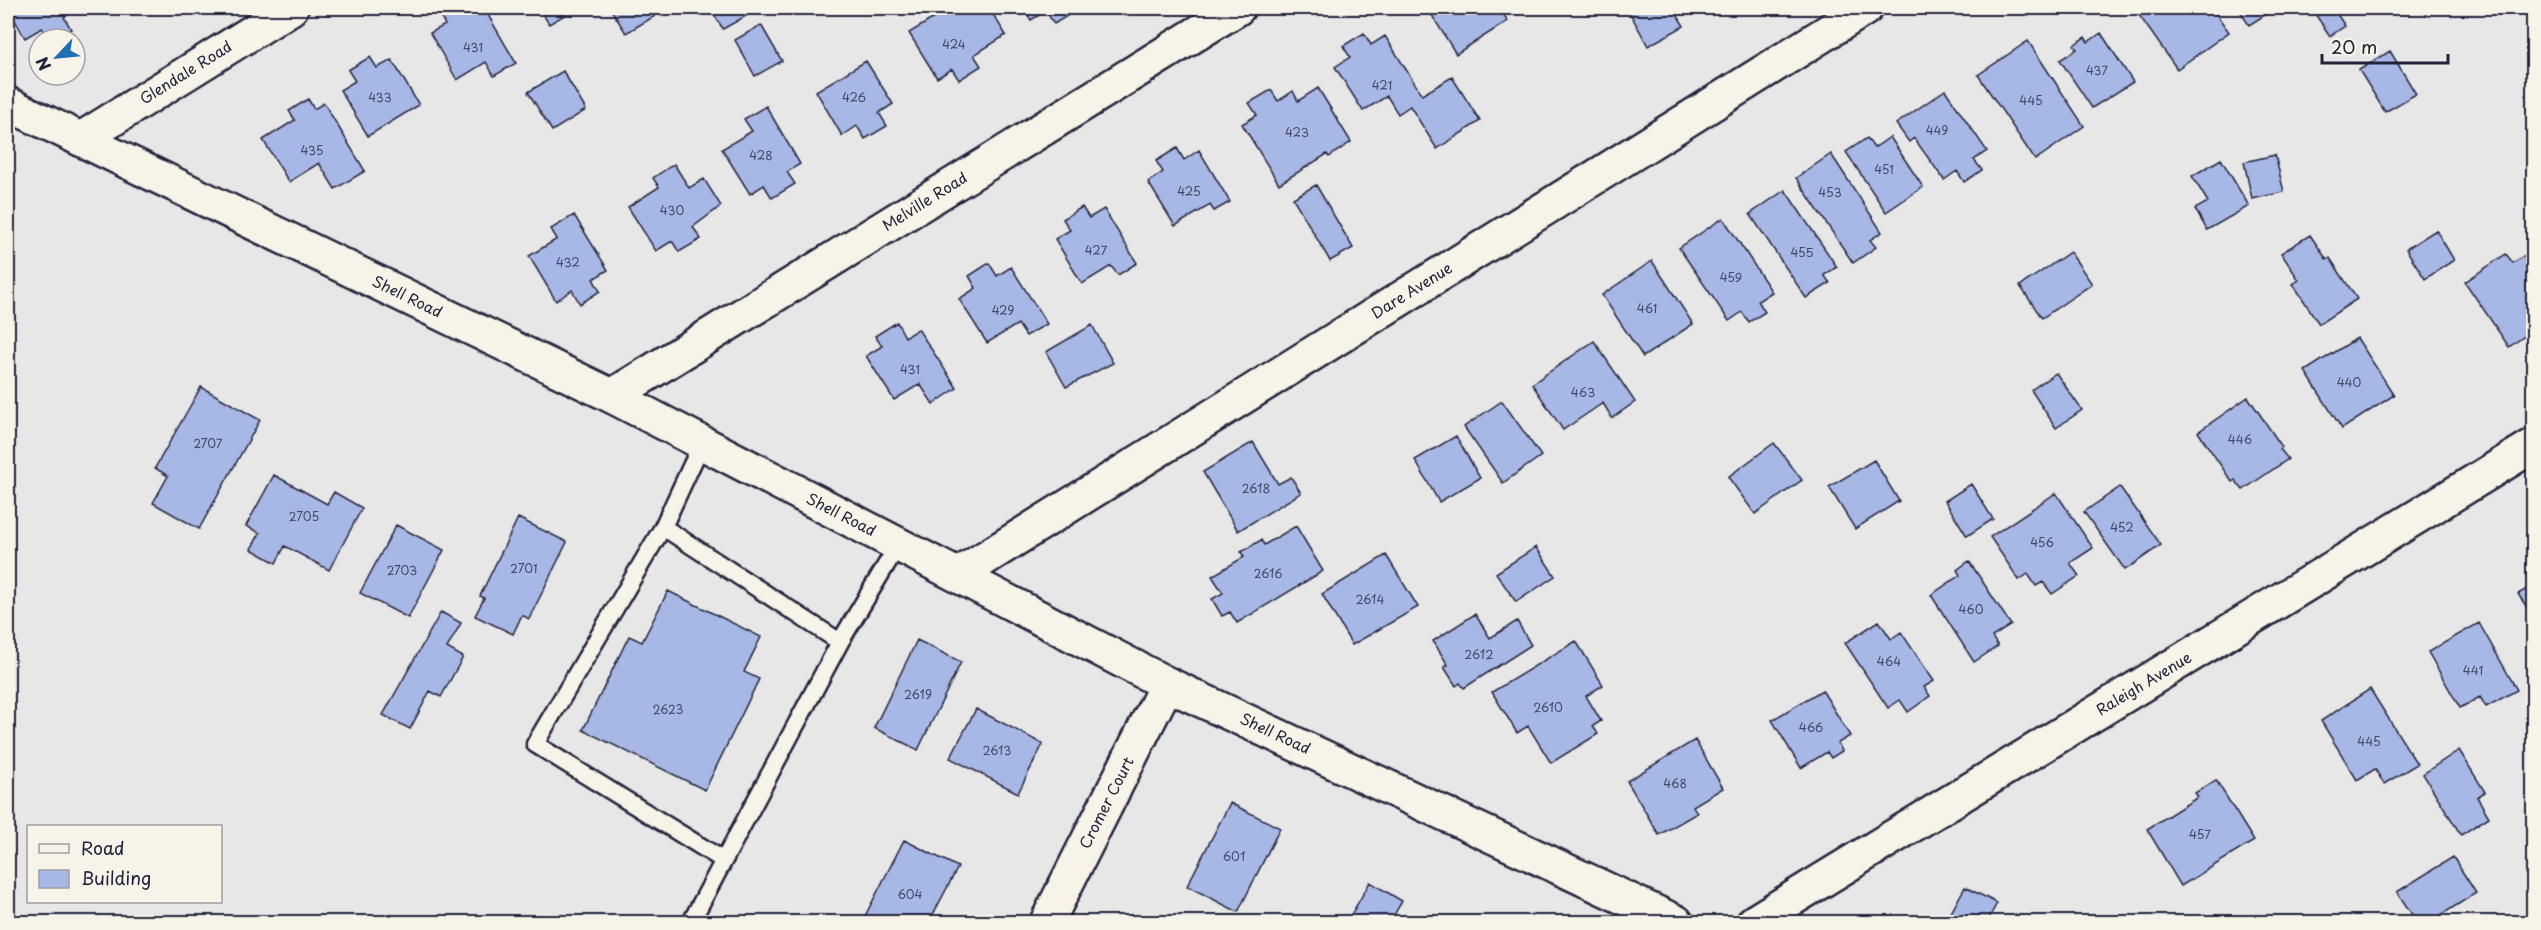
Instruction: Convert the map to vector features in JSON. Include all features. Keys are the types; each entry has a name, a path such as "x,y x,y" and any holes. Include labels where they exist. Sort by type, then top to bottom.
{"street":[{"name":"Glendale Road","path":"81,140 291,8"},
{"name":"Melville Road","path":"612,396 1238,8"},
{"name":"Dare Avenue","path":"958,575 1866,8"},
{"name":"Shell Road","path":"8,104 612,396 1167,684 1676,922"},
{"name":"Raleigh Avenue","path":"1754,922 2534,445"},
{"name":"Cromer Court","path":"1047,922 1167,684"}],"lane":[{"path":"702,443 663,527 535,744 723,860"},
{"path":"663,527 840,642"},
{"path":"692,922 840,642 898,545"}],"building":[{"path":"8,8 78,8 64,17 70,27 27,27 25,38"},
{"path":"452,8 466,8 469,12 484,8 516,63 494,76 486,62 457,80 430,33 445,25 440,15"},
{"path":"539,8 577,8 549,24"},
{"path":"610,8 650,8 655,16 626,33"},
{"path":"710,8 760,8 723,29"},
{"path":"941,8 989,8 1006,35 974,55 981,66 959,80 952,69 937,78 909,33 944,12"},
{"path":"1023,8 1080,8 1054,24 1046,11 1031,20"},
{"path":"1499,8 1508,21 1456,54 1428,9"},
{"path":"1639,8 1673,8 1684,26 1648,46 1630,13"},
{"path":"2134,8 2212,8 2229,32 2177,69"},
{"path":"2238,8 2276,8 2249,25"},
{"path":"2311,8 2333,8 2345,26 2330,36"},
{"path":"761,25 782,61 755,76 735,40"},
{"path":"1364,33 1371,45 1385,36 1422,95 1452,77 1480,121 1437,149 1410,106 1398,114 1387,96 1363,111 1335,67 1350,57 1343,46"},
{"path":"2101,33 2133,82 2092,108 2060,60 2077,49 2074,45 2085,37 2088,42"},
{"path":"2028,41 2084,126 2035,160 1978,75"},
{"path":"2390,51 2416,94 2385,112 2359,70"},
{"path":"370,57 377,68 392,60 419,105 368,136 340,90 355,81 348,70"},
{"path":"866,61 893,104 879,113 887,126 865,139 857,126 842,136 816,91"},
{"path":"563,71 586,110 552,131 528,92"},
{"path":"1318,88 1351,142 1329,157 1327,154 1279,184 1242,124 1257,115 1249,103 1271,90 1278,101 1293,91 1298,101"},
{"path":"1945,90 1987,151 1974,160 1982,170 1964,182 1957,171 1944,180 1914,138 1909,142 1896,124"},
{"path":"308,99 314,109 324,103 365,171 335,189 319,163 289,182 263,140 295,120 289,111"},
{"path":"766,106 800,164 787,172 795,184 772,198 764,185 750,194 722,149 752,131 744,119"},
{"path":"1890,137 1923,187 1886,212 1846,152 1867,138 1874,148"},
{"path":"1177,148 1184,160 1199,150 1230,202 1214,211 1210,205 1175,226 1148,182 1163,172 1156,161"},
{"path":"1831,154 1882,232 1870,240 1876,247 1853,263 1796,178"},
{"path":"2275,155 2284,192 2252,199 2244,162"},
{"path":"2221,159 2249,206 2207,230 2195,209 2208,202 2192,176"},
{"path":"674,164 689,188 704,179 721,206 693,227 701,239 679,252 672,241 656,251 628,207 659,187 653,178"},
{"path":"1316,185 1353,248 1330,261 1293,198"},
{"path":"1785,190 1837,267 1824,275 1830,283 1806,298 1750,214"},
{"path":"1082,207 1089,218 1104,209 1137,263 1118,275 1111,266 1082,284 1055,239 1070,230 1063,219"},
{"path":"574,215 608,270 593,279 600,291 580,304 572,290 556,301 529,256 557,239 551,229"},
{"path":"1723,218 1772,292 1758,301 1765,312 1749,322 1742,312 1729,321 1679,248"},
{"path":"2436,230 2454,260 2425,279 2406,249"},
{"path":"2310,235 2327,260 2330,258 2357,299 2319,324 2293,284 2299,280 2281,253"},
{"path":"2070,252 2092,284 2042,318 2020,286"},
{"path":"2528,253 2534,261 2534,337 2530,332 2509,347 2465,282 2506,254 2513,263"},
{"path":"1652,261 1693,324 1643,357 1602,295"},
{"path":"989,263 997,276 1011,267 1047,324 1026,336 1018,324 987,343 959,299 976,288 969,276"},
{"path":"897,322 905,337 918,329 957,388 933,404 920,384 894,400 866,356 882,346 875,336"},
{"path":"1092,325 1113,363 1066,387 1046,352"},
{"path":"2357,338 2394,395 2342,429 2305,371"},
{"path":"1594,341 1635,402 1612,418 1603,403 1563,430 1532,384"},
{"path":"2056,373 2082,410 2056,428 2031,390"},
{"path":"201,387 260,420 199,529 153,503 168,476 155,468"},
{"path":"2248,397 2288,459 2243,490 2235,480 2232,482 2198,432"},
{"path":"1502,401 1541,456 1503,483 1464,427"},
{"path":"1456,436 1480,478 1439,502 1415,460"},
{"path":"1253,442 1278,484 1291,477 1301,493 1238,531 1203,472"},
{"path":"1774,443 1802,480 1755,514 1728,477"},
{"path":"1874,460 1899,501 1855,529 1829,487"},
{"path":"274,475 327,504 334,492 362,508 329,570 285,546 276,563 251,549 260,533 246,526"},
{"path":"1971,484 1993,519 1967,536 1945,501"},
{"path":"2120,487 2161,545 2125,570 2084,512"},
{"path":"2056,493 2093,548 2070,563 2079,576 2052,594 2043,582 2036,586 2028,574 2019,580 1990,537"},
{"path":"518,518 567,542 529,619 522,615 513,634 475,616 484,598 480,596"},
{"path":"396,525 444,550 408,618 360,593"},
{"path":"1296,526 1323,571 1237,623 1230,612 1222,616 1212,599 1223,593 1212,576 1244,557 1241,552 1261,540 1264,545"},
{"path":"1536,547 1555,576 1516,602 1496,573"},
{"path":"1386,555 1418,607 1352,645 1322,594"},
{"path":"1969,561 2011,625 1992,637 1998,646 1974,662 1931,595 1960,575 1957,570"},
{"path":"2534,585 2534,618 2518,594"},
{"path":"668,591 761,637 744,672 759,679 705,790 583,730 629,636 642,642"},
{"path":"441,612 461,623 447,648 463,657 441,697 430,691 410,729 383,715"},
{"path":"1475,614 1490,638 1517,621 1531,645 1464,688 1460,683 1456,686 1444,667 1448,665 1433,641"},
{"path":"1879,621 1891,639 1901,632 1934,681 1924,687 1930,696 1908,712 1900,700 1888,708 1845,643"},
{"path":"2479,623 2517,690 2486,707 2480,697 2460,708 2428,652"},
{"path":"917,640 961,662 918,750 874,728"},
{"path":"1576,641 1603,685 1586,696 1601,721 1593,726 1598,734 1551,763 1528,726 1517,733 1492,692"},
{"path":"2370,689 2417,764 2384,784 2375,769 2357,780 2321,721"},
{"path":"1822,690 1850,736 1838,743 1842,751 1831,758 1827,752 1801,768 1772,720"},
{"path":"976,709 1043,744 1018,793 950,758"},
{"path":"1695,740 1723,788 1693,806 1697,813 1659,835 1627,781"},
{"path":"2459,750 2485,792 2477,797 2489,817 2461,835 2423,774"},
{"path":"2216,780 2254,841 2181,886 2147,829 2198,797 2195,793"},
{"path":"1230,803 1280,828 1238,912 1187,886"},
{"path":"904,840 958,867 929,922 862,922"},
{"path":"2453,857 2476,893 2430,922 2417,922 2397,892"},
{"path":"1370,882 1402,901 1390,922 1347,922"},
{"path":"1965,887 1997,903 1988,920 1993,922 1946,922"}]}
